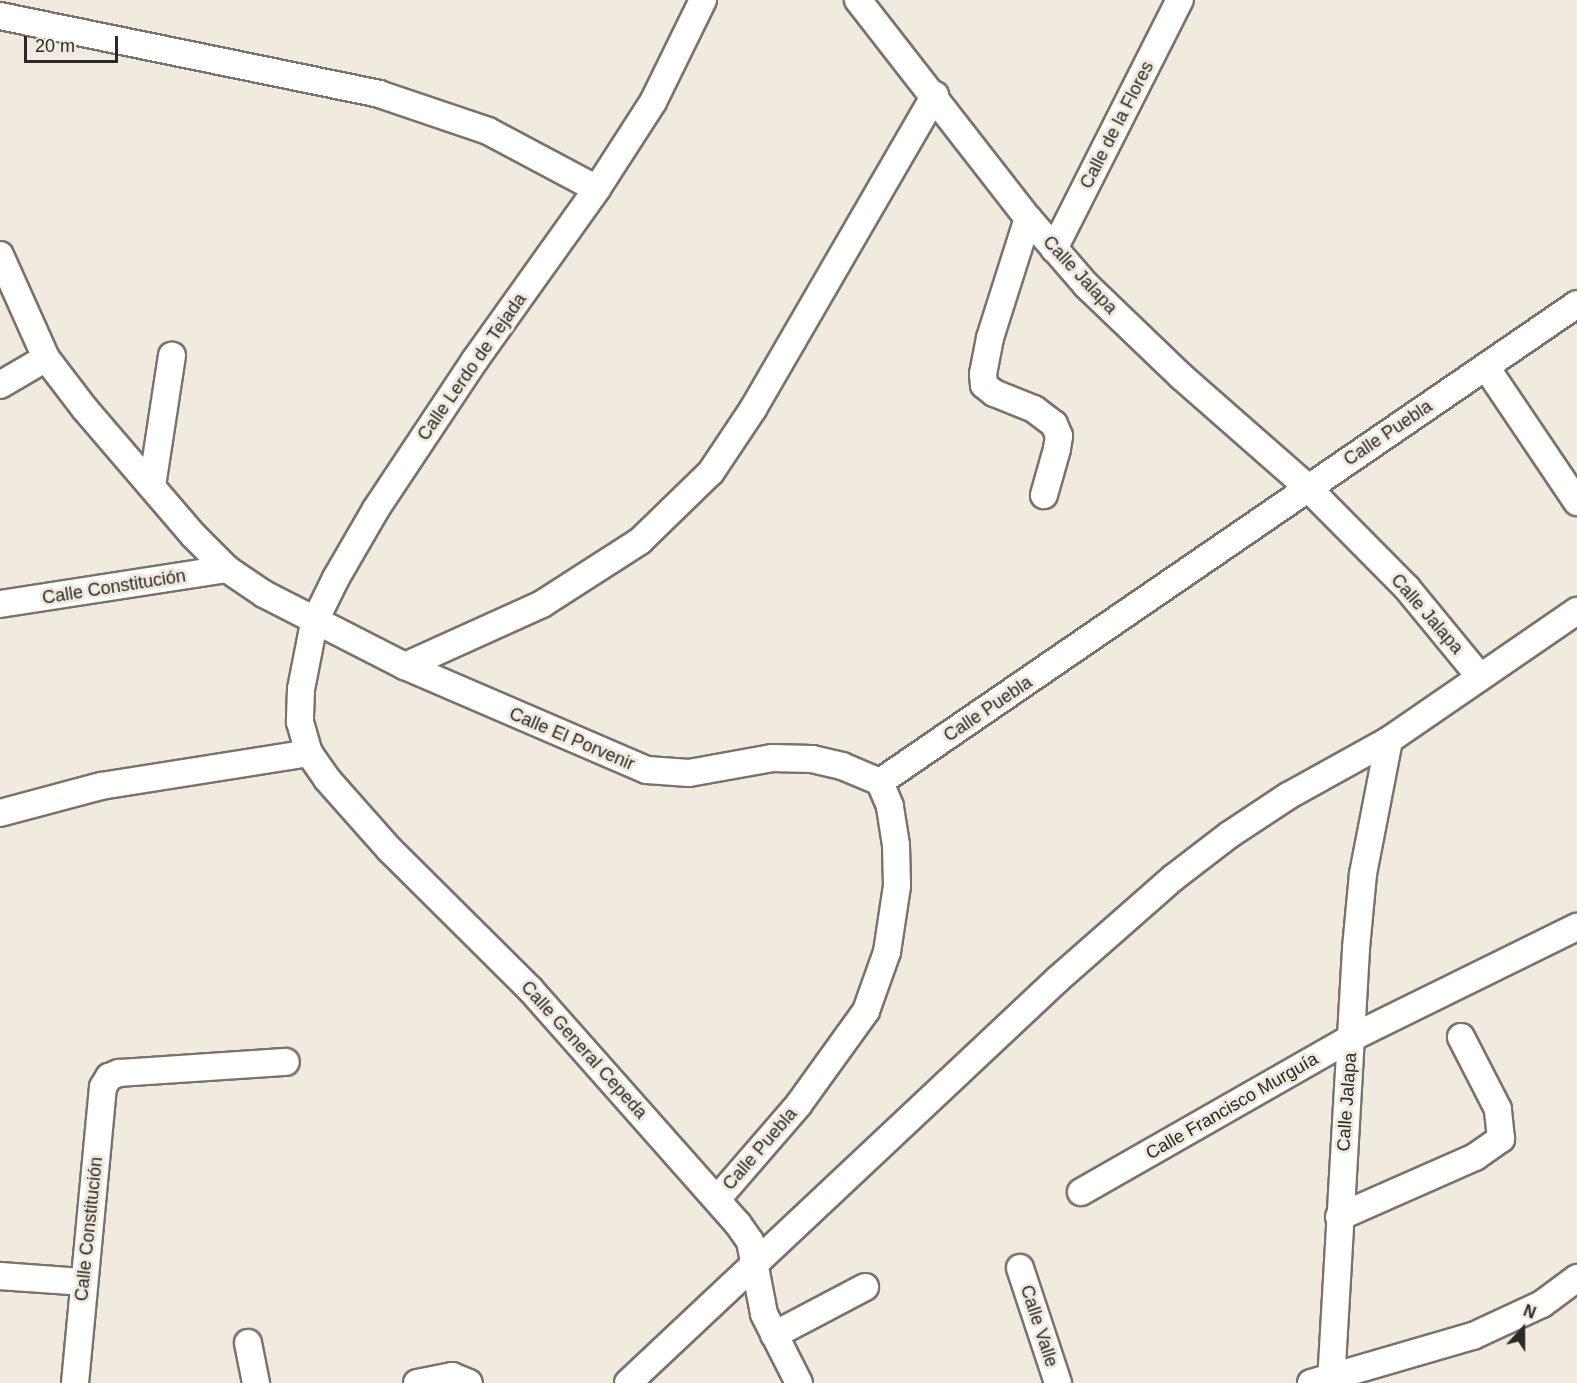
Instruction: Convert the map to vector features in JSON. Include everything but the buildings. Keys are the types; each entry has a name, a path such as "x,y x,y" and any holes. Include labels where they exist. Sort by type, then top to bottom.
{"street":[{"name":"Calle Lerdo de Tejada","path":"309,753 300,722 301,689 314,623 376,509 475,360 597,189 653,102 703,0"},
{"name":"Calle Jalapa","path":"858,0 1054,249 1182,377 1307,487 1407,588 1480,677"},
{"name":"Calle de la Flores","path":"1054,249 1180,0"},
{"path":"0,16 379,94 488,131 597,189"},
{"path":"405,666 542,604 640,541 711,472 753,409 935,95"},
{"path":"1028,218 990,338 983,374 984,385 994,393 1035,409 1054,424 1059,436 1044,495"},
{"name":"Calle El Porvenir","path":"0,255 46,358 152,486 227,569 314,623 573,741 647,770 689,773 772,758 812,759 842,766 880,782"},
{"name":"Calle Puebla","path":"718,1197 799,1104 866,1011 887,952 897,886 896,845 890,806 880,782 1577,304"},
{"path":"152,486 172,356"},
{"path":"0,385 46,358"},
{"path":"1486,367 1577,502"},
{"name":"Calle Constitución","path":"0,604 227,569"},
{"path":"628,1383 754,1262 1058,979 1173,878 1288,796 1389,740 1577,611"},
{"name":"Calle Jalapa","path":"1325,1380 1363,874 1389,740"},
{"path":"0,813 101,786 309,753"},
{"name":"Calle General Cepeda","path":"309,753 327,780 390,850 530,989 718,1197 750,1241 764,1314 797,1382"},
{"name":"Calle Francisco Murguía","path":"1081,1192 1351,1038 1577,927"},
{"path":"1339,1217 1475,1156 1501,1139 1498,1109 1461,1037"},
{"name":"Calle Constitución","path":"75,1383 103,1087 109,1077 119,1073 286,1062"},
{"name":"Calle Valle","path":"1020,1268 1058,1383"},
{"path":"0,1276 83,1282"},
{"path":"1325,1380 1416,1355 1473,1336 1542,1304 1577,1278"},
{"path":"774,1335 865,1287"},
{"path":"248,1343 256,1383"},
{"path":"417,1383 452,1376 469,1383"}]}
